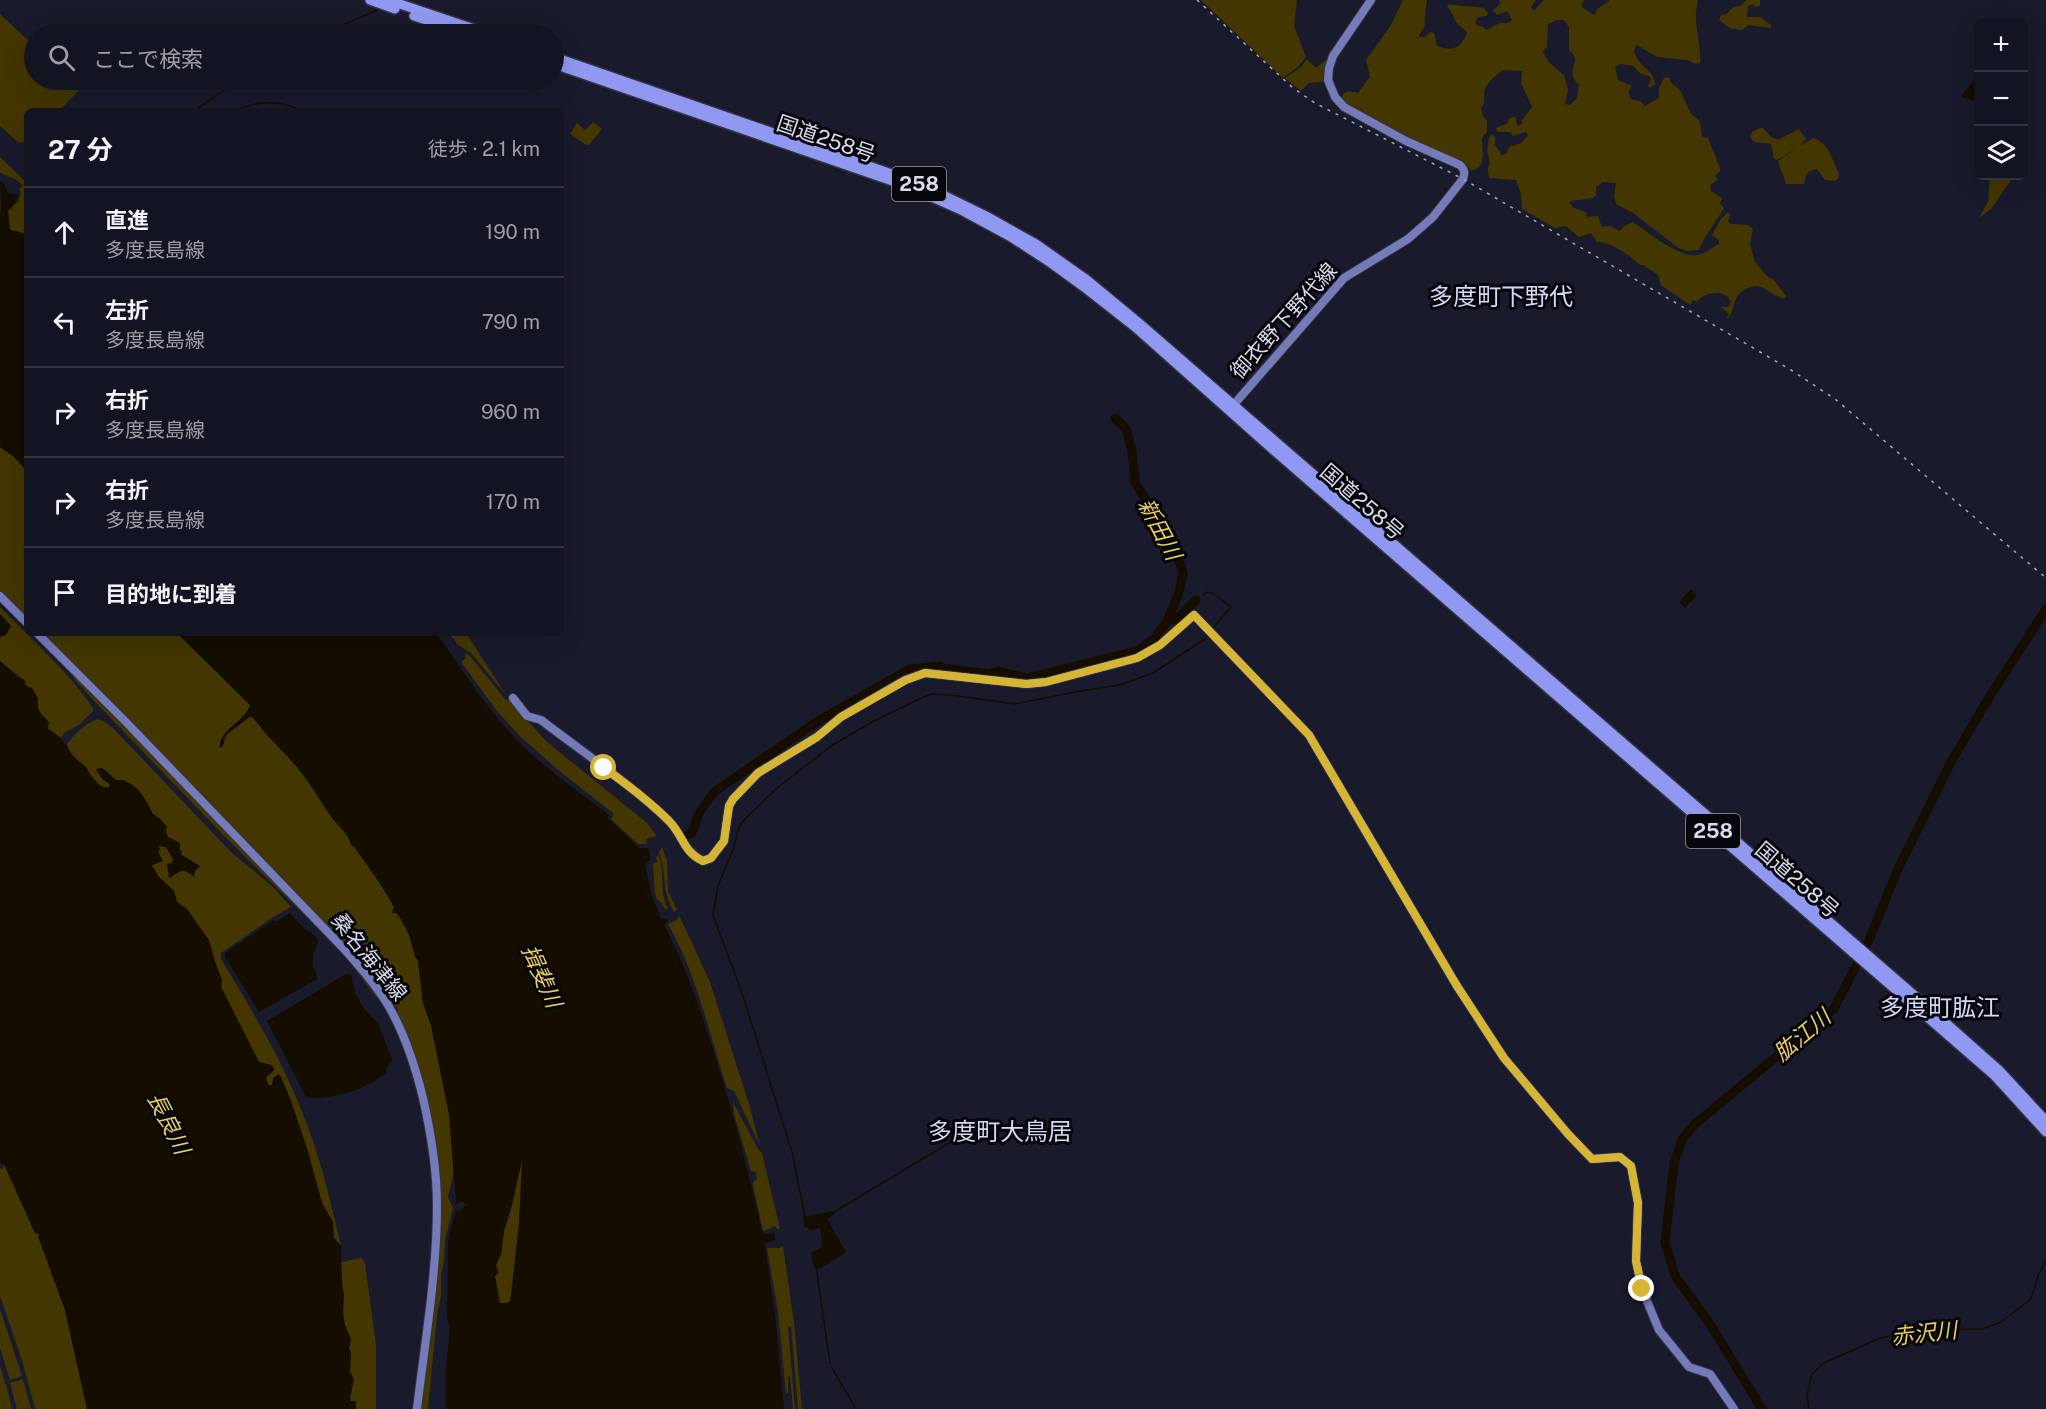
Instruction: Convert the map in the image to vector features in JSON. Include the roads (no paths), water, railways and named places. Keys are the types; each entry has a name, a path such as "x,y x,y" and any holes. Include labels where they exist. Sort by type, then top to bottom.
{"highway":[{"path":"370,0 456,24"},
{"path":"391,4 443,24"},
{"name":"国道258号","path":"564,60 912,181 966,206 1036,244 1068,265 1104,293 1231,408"},
{"name":"国道258号","path":"564,67 907,186 1011,237 1084,287 1231,408 1835,933 1999,1070 2046,1121"},
{"name":"国道258号","path":"1887,977 1994,1075 2046,1132"}],"main road":[{"name":"御衣野下野代線","path":"1231,408 1344,278 1408,239 1424,226 1465,174 1460,165 1406,141 1344,107 1335,97 1328,80 1331,62 1371,0"},
{"path":"0,596 24,620"},
{"path":"513,698 527,716 541,720 645,800 677,830 689,853 703,861 711,858 724,841 729,806 733,799 758,773 817,737 841,717 906,680 925,673 1026,684 1046,682 1137,658 1160,645 1194,615 1309,735 1457,986 1509,1066 1592,1159 1620,1157 1631,1166 1638,1203 1636,1261 1642,1289 1659,1330 1689,1367 1710,1374 1734,1409"},
{"name":"桑名海津線","path":"40,636 346,951 374,984 399,1026 412,1057 428,1121 437,1204 435,1250 417,1409"}],"water":[{"path":"1974,79 1974,101 1961,97"},
{"path":"0,180 8,193 19,195 17,202 8,211 10,230 24,233 24,468 0,447"},
{"path":"1691,589 1697,595 1685,608 1679,602"},
{"path":"0,614 11,626 6,635 0,637"},
{"name":"揖斐川","path":"180,636 438,636 485,702 517,740 550,770 609,815 608,818 639,848 648,848 651,858 645,865 652,896 661,919 668,921 665,927 687,976 705,1025 735,1123 762,1232 774,1233 775,1240 766,1243 765,1246 775,1313 784,1409 446,1409 446,1369 450,1327 447,1317 448,1241 456,1209 458,1212 466,1205 463,1202 456,1204 449,1114 431,1025 423,1003 418,961 410,936 397,913 392,913 394,907 356,848 351,845 346,834 329,814 300,770 255,720 251,716 226,735 223,746 220,748 223,736 250,705","holes":["523,1156 511,1301 500,1303 495,1276 498,1273 496,1265 501,1254 504,1231"]},
{"name":"長良川","path":"0,661 19,678 24,679 26,686 32,688 38,698 39,712 49,722 48,729 61,739 75,759 87,768 95,782 109,787 110,784 103,780 96,769 102,768 116,780 126,781 134,786 152,812 167,827 168,837 180,843 181,855 200,866 195,871 194,877 184,871 169,878 167,864 172,863 173,859 166,847 158,846 160,849 158,852 163,861 152,865 158,876 174,891 177,902 187,909 209,940 222,980 221,987 259,1062 273,1066 274,1070 266,1078 268,1085 272,1085 274,1077 279,1074 291,1101 322,1203 333,1222 334,1238 341,1246 343,1314 351,1340 350,1372 354,1380 350,1398 351,1401 356,1401 356,1409 87,1409 65,1310 38,1236 40,1234 35,1233 4,1164 0,1163"},
{"path":"290,913 318,941 313,956 313,968 317,979 259,1012 225,957 225,953 274,920 276,922"},
{"path":"346,974 351,975 355,993 365,1010 378,1023 392,1060 386,1069 387,1073 359,1089 327,1097 306,1097 267,1021"},
{"path":"833,1211 835,1214 827,1219 846,1252 819,1269 814,1268 811,1253 823,1247 820,1228 809,1230 808,1227 805,1228 803,1217"}],"waterway":[{"path":"345,24 382,8"},
{"path":"198,108 224,90"},
{"path":"243,108 261,103 279,103 295,108"},
{"name":"新田川","path":"683,837 692,833 699,813 714,792 818,721 910,669 940,666 989,674 998,671 1027,678 1139,650 1154,639 1166,623 1178,595 1183,574 1164,530 1135,482 1132,451 1126,429 1115,418"},
{"path":"1204,595 1207,592 1212,593 1231,607 1212,629"},
{"path":"1166,623 1179,617 1196,600"},
{"name":"肱江川","path":"1762,1409 1710,1324 1675,1276 1665,1242 1674,1163 1683,1138 1695,1124 1834,1009 1868,942 1898,869 1952,760 2046,609"},
{"path":"805,1217 792,1152 741,990 713,915 718,886 739,827 776,789 831,746 872,722 921,698 931,694 950,695 1015,704 1120,685 1153,673 1205,639 1209,633"},
{"path":"834,1212 954,1140"},
{"name":"赤沢川","path":"1809,1409 1807,1396 1812,1374 1824,1363 1880,1338 1930,1330 1982,1329 2001,1322 2031,1299 2046,1260"},
{"path":"816,1266 830,1363"},
{"path":"832,1368 856,1409"}],"railway":[{"path":"1197,0 1293,88 1315,103 1463,179 1791,370 1835,399 2046,578"}],"district":[{"name":"多度町下野代","path":"1501,297"},
{"name":"多度町肱江","path":"1940,1008"},
{"name":"多度町大鳥居","path":"1000,1132"}]}
